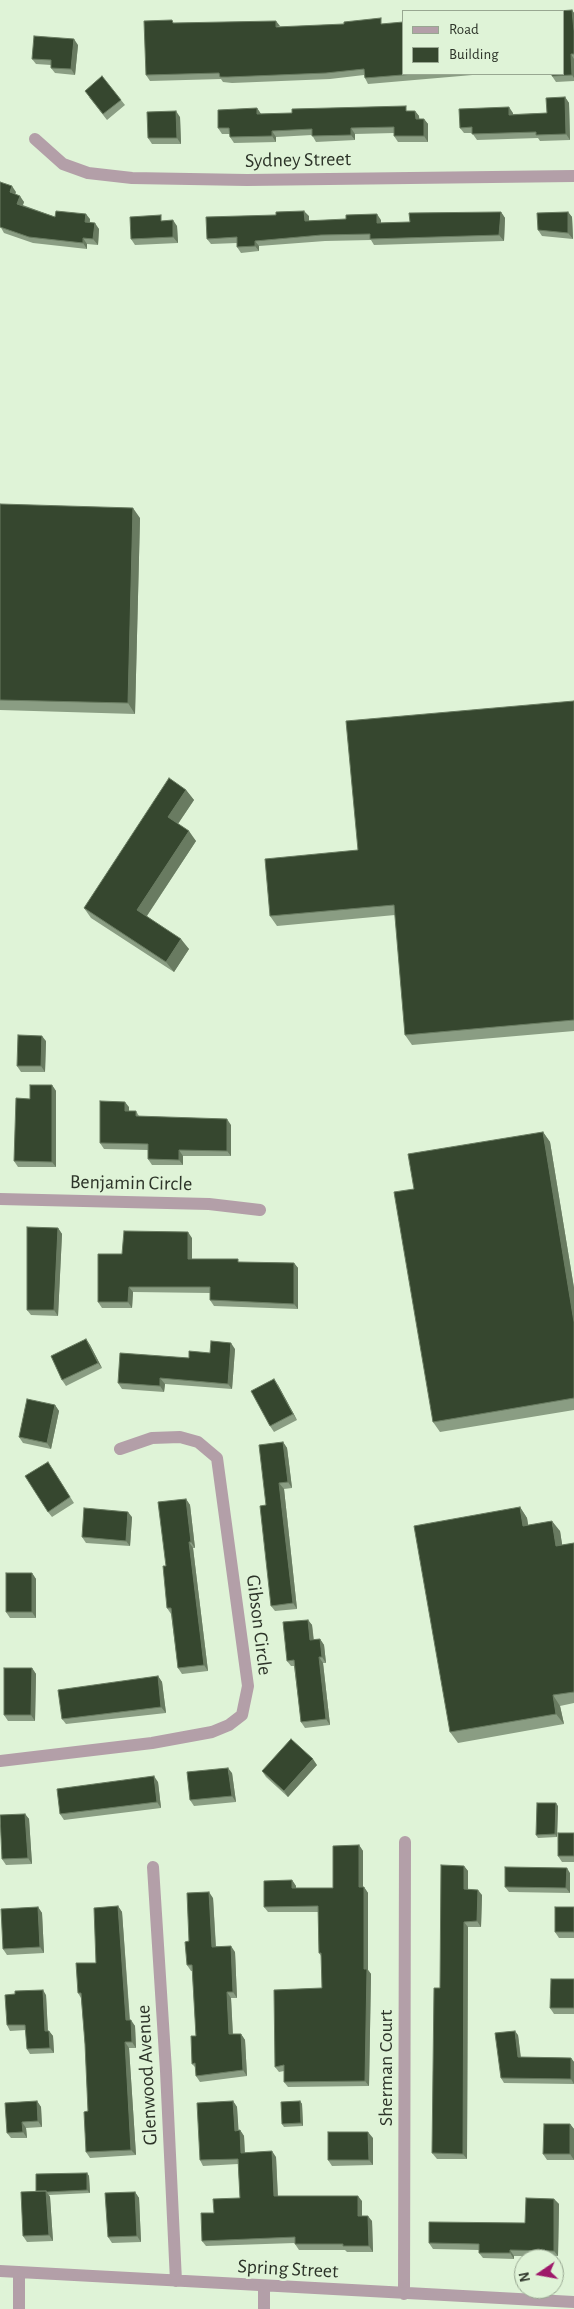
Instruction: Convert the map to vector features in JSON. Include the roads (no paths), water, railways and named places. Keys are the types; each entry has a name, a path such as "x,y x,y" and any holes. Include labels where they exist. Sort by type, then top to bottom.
{"street":[{"name":"Sydney Street","path":"35,139 63,164 88,173 132,178 247,180 574,176"},
{"name":"Benjamin Circle","path":"0,1198 209,1204 260,1210"},
{"name":"Gibson Circle","path":"0,1761 152,1744 212,1732 229,1725 242,1715 248,1686 217,1458 198,1442 180,1437 152,1438 120,1449"},
{"name":"Sherman Court","path":"404,2294 405,1842"},
{"name":"Glenwood Avenue","path":"153,1867 166,2071 176,2281"},
{"name":"Spring Street","path":"0,2271 264,2287 574,2302"},
{"path":"19,2272 19,2309"},
{"path":"264,2287 264,2309"}]}
